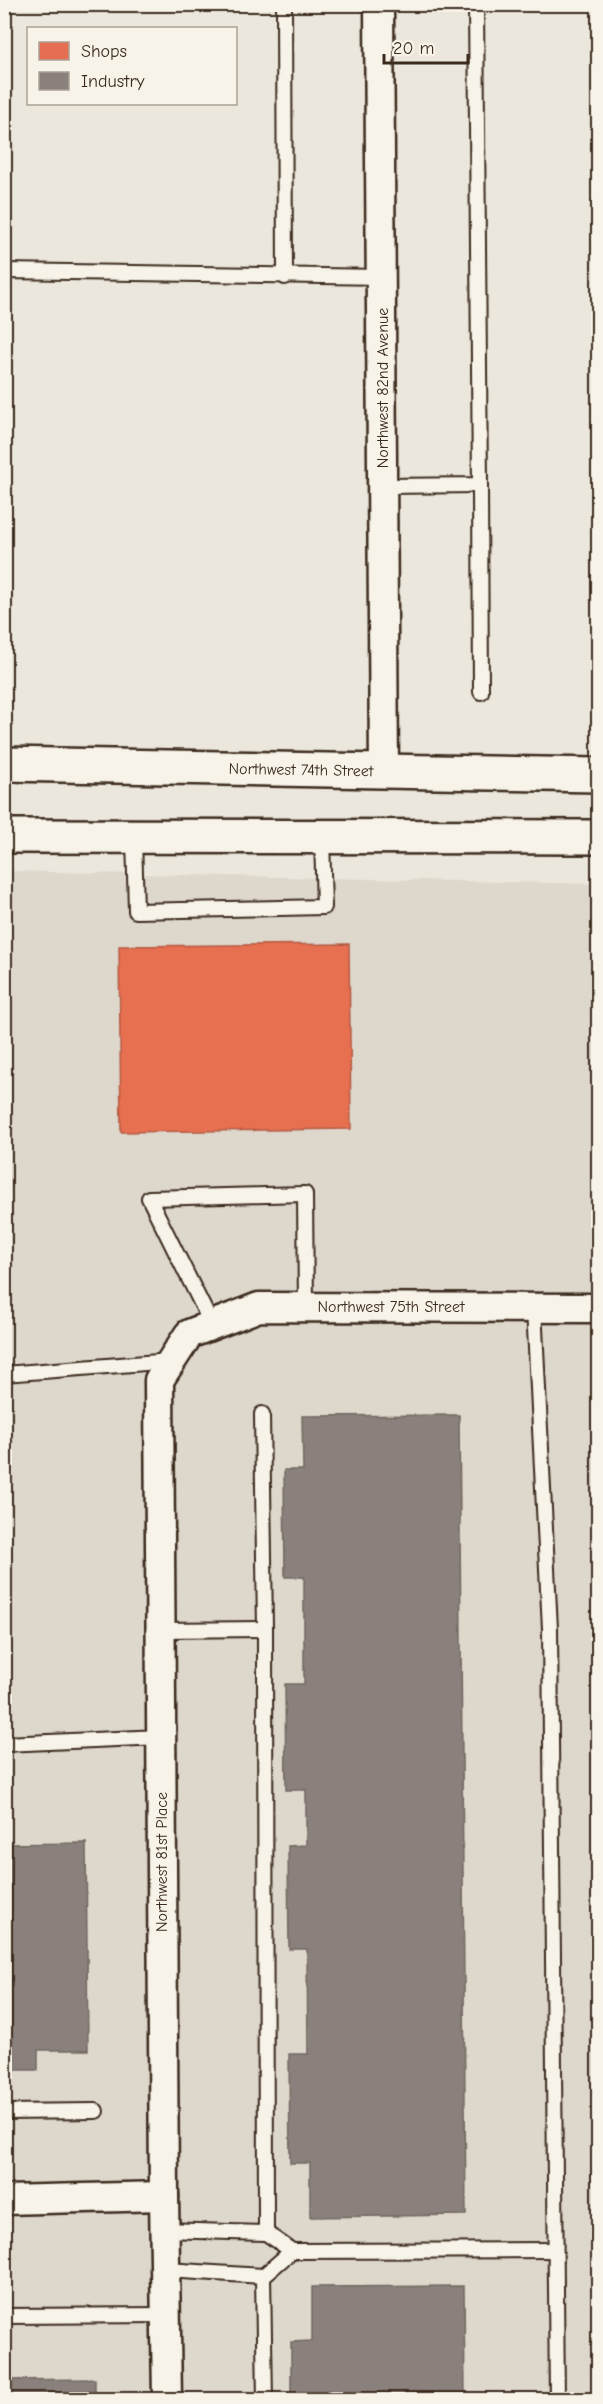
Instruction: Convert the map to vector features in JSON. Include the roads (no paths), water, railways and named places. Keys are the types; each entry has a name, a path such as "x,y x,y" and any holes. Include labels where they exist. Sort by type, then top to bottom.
{"main road":[{"name":"Northwest 74th Street","path":"4,764 598,775"},
{"path":"4,836 598,837"}],"street":[{"name":"Northwest 82nd Avenue","path":"379,4 384,772"},
{"name":"Northwest 75th Street","path":"201,1330 259,1307 598,1308"},
{"name":"Northwest 81st Place","path":"167,2400 159,1380 171,1361 201,1330"},
{"path":"4,2200 164,2196"}],"lane":[{"path":"284,4 285,277"},
{"path":"476,4 481,692"},
{"path":"4,271 382,277"},
{"path":"383,486 480,485"},
{"path":"134,837 136,911 324,908 322,837"},
{"path":"201,1330 148,1198 305,1194 306,1307"},
{"path":"534,1308 550,1629 557,2400"},
{"path":"4,1374 171,1361"},
{"path":"262,1414 265,1629 266,2233"},
{"path":"160,1630 265,1629"},
{"path":"4,1744 161,1737"},
{"path":"4,2112 96,2111"},
{"path":"164,2230 266,2233 292,2251 555,2250"},
{"path":"166,2270 263,2276 292,2251"},
{"path":"263,2276 266,2400"},
{"path":"4,2316 166,2315"}]}
